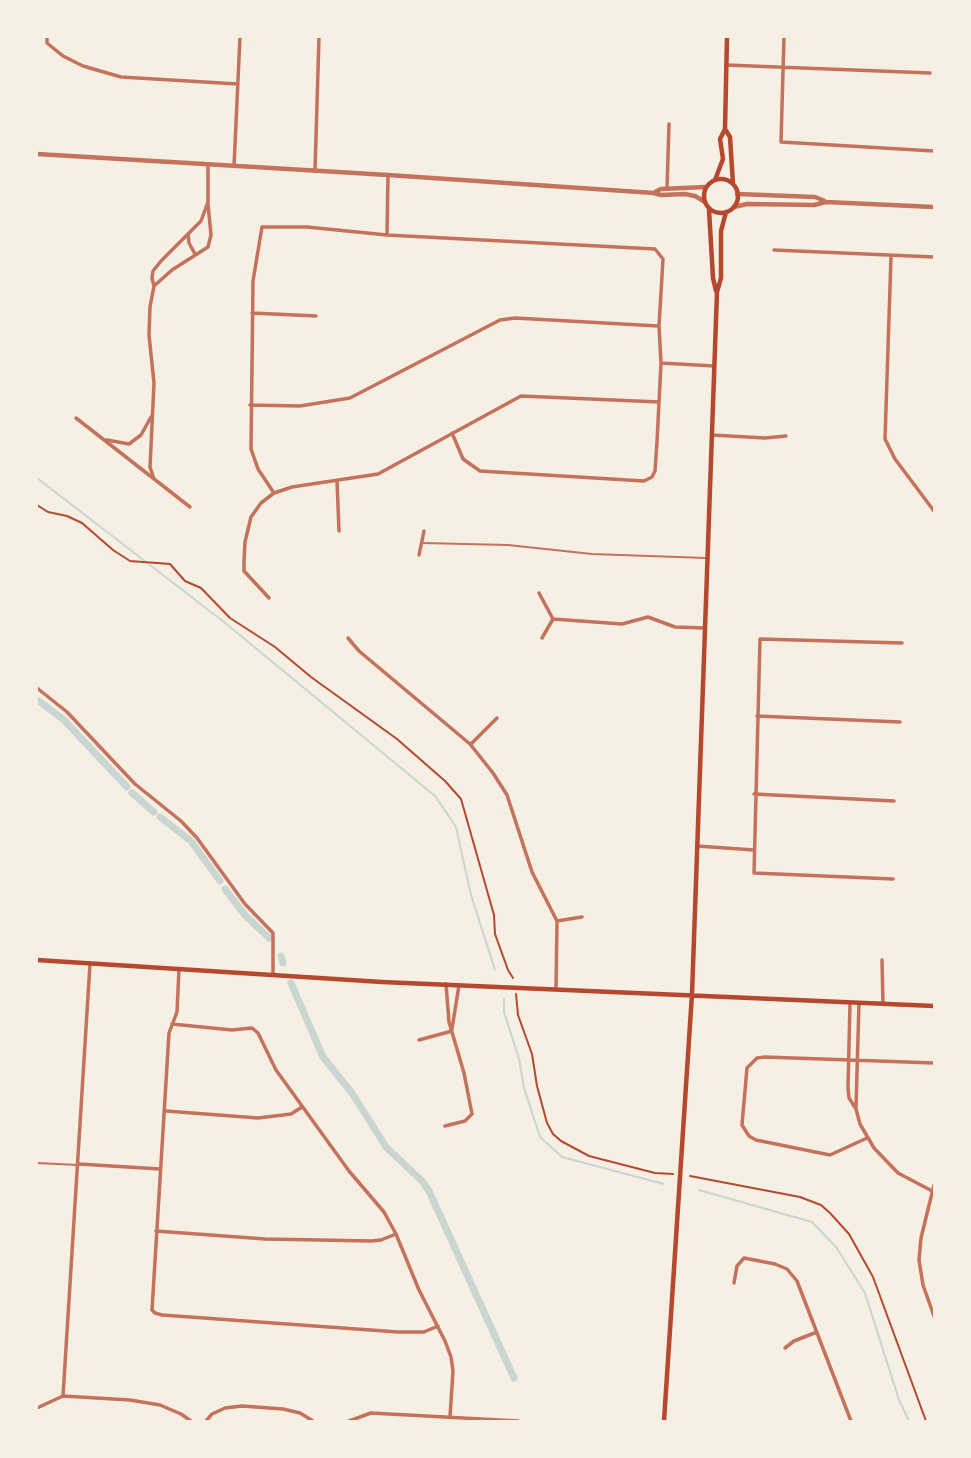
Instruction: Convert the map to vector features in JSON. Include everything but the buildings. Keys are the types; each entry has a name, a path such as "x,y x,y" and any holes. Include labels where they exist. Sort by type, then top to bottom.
{"main road":[{"path":"717,292 713,278 709,209 705,202 706,187 715,180 723,159 720,139 725,128 727,37"},
{"path":"709,209 719,213 726,212 734,206 737,194 733,185 730,137 725,128"},
{"path":"715,180 726,180 733,185"},
{"path":"664,1421 692,995 717,292 721,278 721,231 726,212"},
{"path":"37,960 459,985 934,1006"}],"street":[{"path":"47,37 47,43 63,56 83,66 121,77 238,84"},
{"path":"234,166 240,37"},
{"path":"314,170 319,37"},
{"path":"784,37 782,142 934,151"},
{"path":"726,65 930,73"},
{"path":"667,189 668,124"},
{"path":"37,154 654,192 706,187"},
{"path":"154,286 210,243 208,164"},
{"path":"387,235 388,175"},
{"path":"654,192 661,195 685,194 705,202"},
{"path":"737,194 815,197 826,202"},
{"path":"154,479 150,467 154,383 149,323 154,286 153,271 201,221 208,202"},
{"path":"734,206 814,205 826,202 934,207"},
{"path":"274,493 258,469 251,449 253,281 262,227 655,249 663,259 663,274 659,326 659,402 655,471 652,477 644,481 481,471 463,459 452,433"},
{"path":"188,234 195,254"},
{"path":"774,250 934,257"},
{"path":"891,257 885,439 895,459 934,511"},
{"path":"252,313 316,316"},
{"path":"250,405 300,406 350,398 500,320 515,318 659,326"},
{"path":"661,363 714,366"},
{"path":"269,598 244,571 245,542 251,517 261,503 274,493 292,486 378,474 521,396 659,402"},
{"path":"102,438 117,444 129,444 141,435 153,414"},
{"path":"76,418 190,507"},
{"path":"712,435 765,438 786,436"},
{"path":"337,481 339,531"},
{"path":"419,555 424,531"},
{"path":"539,593 553,619"},
{"path":"553,619 622,624 648,617 675,627 705,628"},
{"path":"542,638 553,619"},
{"path":"348,638 359,651 470,744 493,772 507,795 532,872 557,921 556,989"},
{"path":"893,879 754,873 754,794 760,639 902,643"},
{"path":"37,688 67,712 135,784 181,821 197,838 245,904 273,933 273,974"},
{"path":"757,716 900,722"},
{"path":"470,744 497,718"},
{"path":"754,794 894,801"},
{"path":"697,846 754,849"},
{"path":"557,921 582,917"},
{"path":"882,960 883,1004"},
{"path":"63,1396 90,964"},
{"path":"179,969 177,1013 172,1024 160,1169 152,1310 155,1313 413,1333 438,1326"},
{"path":"445,1126 466,1121 472,1114 464,1073 449,1022 446,984"},
{"path":"452,1031 459,985"},
{"path":"850,1003 849,1098 867,1138 883,1160 898,1173 932,1192"},
{"path":"856,1109 859,1003"},
{"path":"172,1024 232,1030 251,1028 258,1032 276,1070 349,1171 384,1212 396,1234 419,1290 446,1341 452,1364 450,1417"},
{"path":"419,1040 452,1031"},
{"path":"867,1138 838,1153 821,1154 756,1140 749,1136 742,1125 745,1074 751,1062 757,1058 934,1063"},
{"path":"166,1111 234,1117 279,1117 302,1107"},
{"path":"79,1164 160,1169"},
{"path":"934,1185 920,1238 919,1260 923,1285 934,1313"},
{"path":"156,1231 265,1239 371,1241 396,1234"},
{"path":"734,1283 737,1266 744,1258 787,1269 797,1281 851,1421"},
{"path":"785,1348 794,1341 817,1332"},
{"path":"37,1408 63,1396 130,1400 160,1405 191,1421"},
{"path":"206,1421 212,1414 225,1408 242,1406 283,1409 300,1413 313,1421"},
{"path":"349,1421 371,1413 518,1421"}],"lane":[{"path":"420,543 508,545 592,554 708,558"},
{"path":"37,1163 79,1164"}],"path":[{"path":"37,505 48,512 82,523 113,550 136,562 170,564 185,580 201,588 230,618 275,647 311,677 397,739 453,790 461,799 494,915 495,934 513,978"},
{"path":"516,994 518,1014 532,1054 537,1086 547,1123 553,1134 589,1156 656,1173 673,1174"},
{"path":"690,1176 800,1197 821,1205 830,1213 849,1234 873,1277 926,1421"}],"waterway":[{"path":"37,478 224,622 435,796 456,827 471,895 495,970"},
{"path":"39,701 64,720 127,787"},
{"path":"132,793 154,812"},
{"path":"160,817 191,841 220,881"},
{"path":"225,889 245,915 269,938"},
{"path":"281,956 283,963"},
{"path":"291,983 323,1057 352,1093 386,1147 429,1191 514,1378"},
{"path":"504,999 504,1012 540,1137 562,1157 664,1184"},
{"path":"699,1190 812,1222 836,1247 865,1293 899,1400 909,1421"}]}
